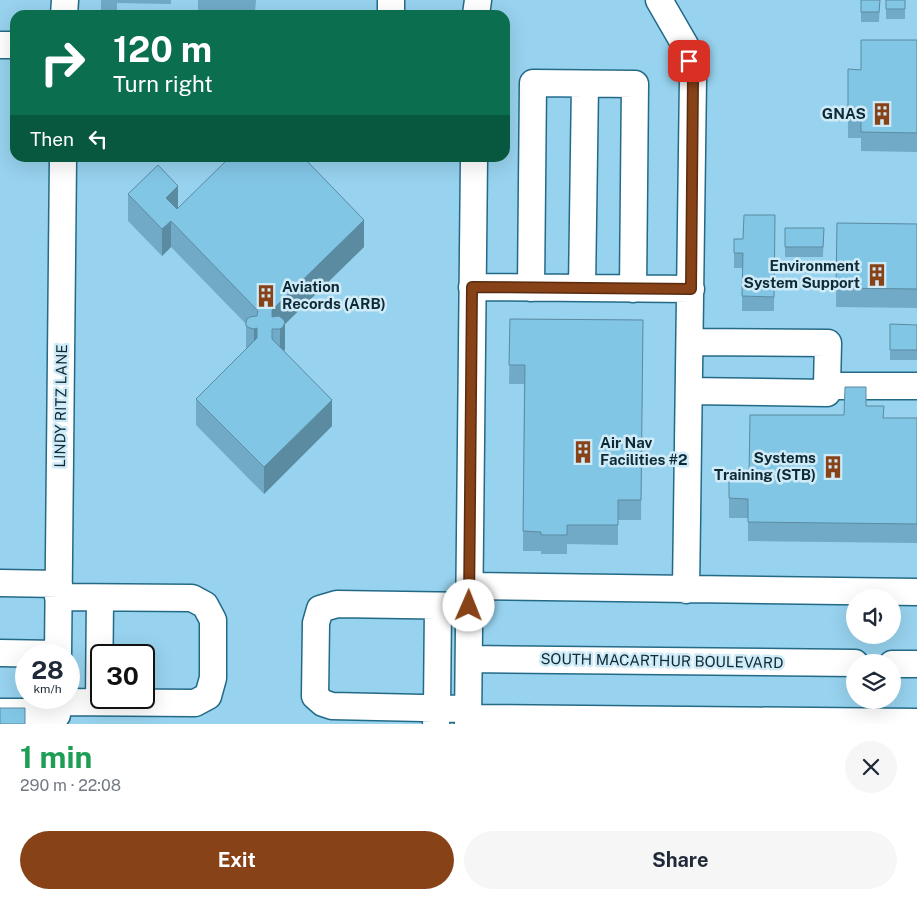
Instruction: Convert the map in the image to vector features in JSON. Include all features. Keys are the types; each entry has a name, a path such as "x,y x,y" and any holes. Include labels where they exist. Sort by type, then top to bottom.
{"street":[{"path":"659,0 685,44 693,78 686,590"},
{"path":"531,288 532,83 635,84 633,289"},
{"path":"582,288 585,84"},
{"name":"LINDY RITZ LANE","path":"58,644 63,162"},
{"path":"468,717 474,162"},
{"path":"472,287 691,289"},
{"path":"689,391 827,393 828,343 690,342"},
{"path":"827,386 917,386"},
{"path":"0,583 58,590 100,598 192,598 205,605 213,620 213,678 208,696 195,703 155,703"},
{"path":"917,592 686,590 469,596 438,606 337,604 320,609 316,623 315,696 323,703 332,706 437,716 917,722"},
{"path":"100,598 100,644"},
{"path":"437,716 438,606"},
{"path":"0,653 15,654"},
{"name":"SOUTH MACARTHUR BOULEVARD","path":"469,660 846,663"},
{"path":"901,664 917,664"},
{"path":"0,712 57,710 90,704"}],"shaded area":[{"path":"0,0 917,0 917,724 0,724"}],"building":[{"path":"861,0 880,0 879,12 861,12"},
{"path":"886,0 905,0 905,9 886,9"},
{"name":"GNAS","path":"861,40 917,40 917,133 861,132 861,119 848,119 848,69 861,70"},
{"name":"Aviation Records (ARB)","path":"225,162 308,162 364,220 272,310 272,317 279,316 285,322 280,329 272,329 272,339 332,400 264,467 196,399 257,338 257,328 254,329 246,326 246,322 250,317 257,316 258,311 171,221 162,229 128,194 158,165 178,186 166,198 177,209"},
{"path":"744,215 775,215 774,297 742,296 743,253 734,253 734,239 743,239"},
{"name":"Environment System Support","path":"837,223 917,224 917,289 836,288"},
{"path":"785,228 824,228 823,247 785,247"},
{"name":"Air Nav Facilities #2","path":"510,319 643,320 641,500 618,500 618,525 567,525 567,535 541,535 541,532 523,531 525,365 509,365"},
{"path":"890,324 917,325 917,350 890,350"},
{"name":"Systems Training (STB)","path":"845,387 866,387 866,406 884,406 883,418 917,418 917,524 748,522 748,499 729,498 729,478 749,478 750,415 844,415"},
{"path":"0,708 25,709 25,724 0,724"}],"place":[{"name":"GNAS","path":"882,114"},
{"name":"Environment System Support","path":"877,275"},
{"name":"Aviation Records (ARB)","path":"266,296"},
{"name":"Air Nav Facilities #2","path":"583,452"},
{"name":"Systems Training (STB)","path":"833,467"}],"route":[{"path":"469,606 472,287 691,289 693,78 689,61"}]}
